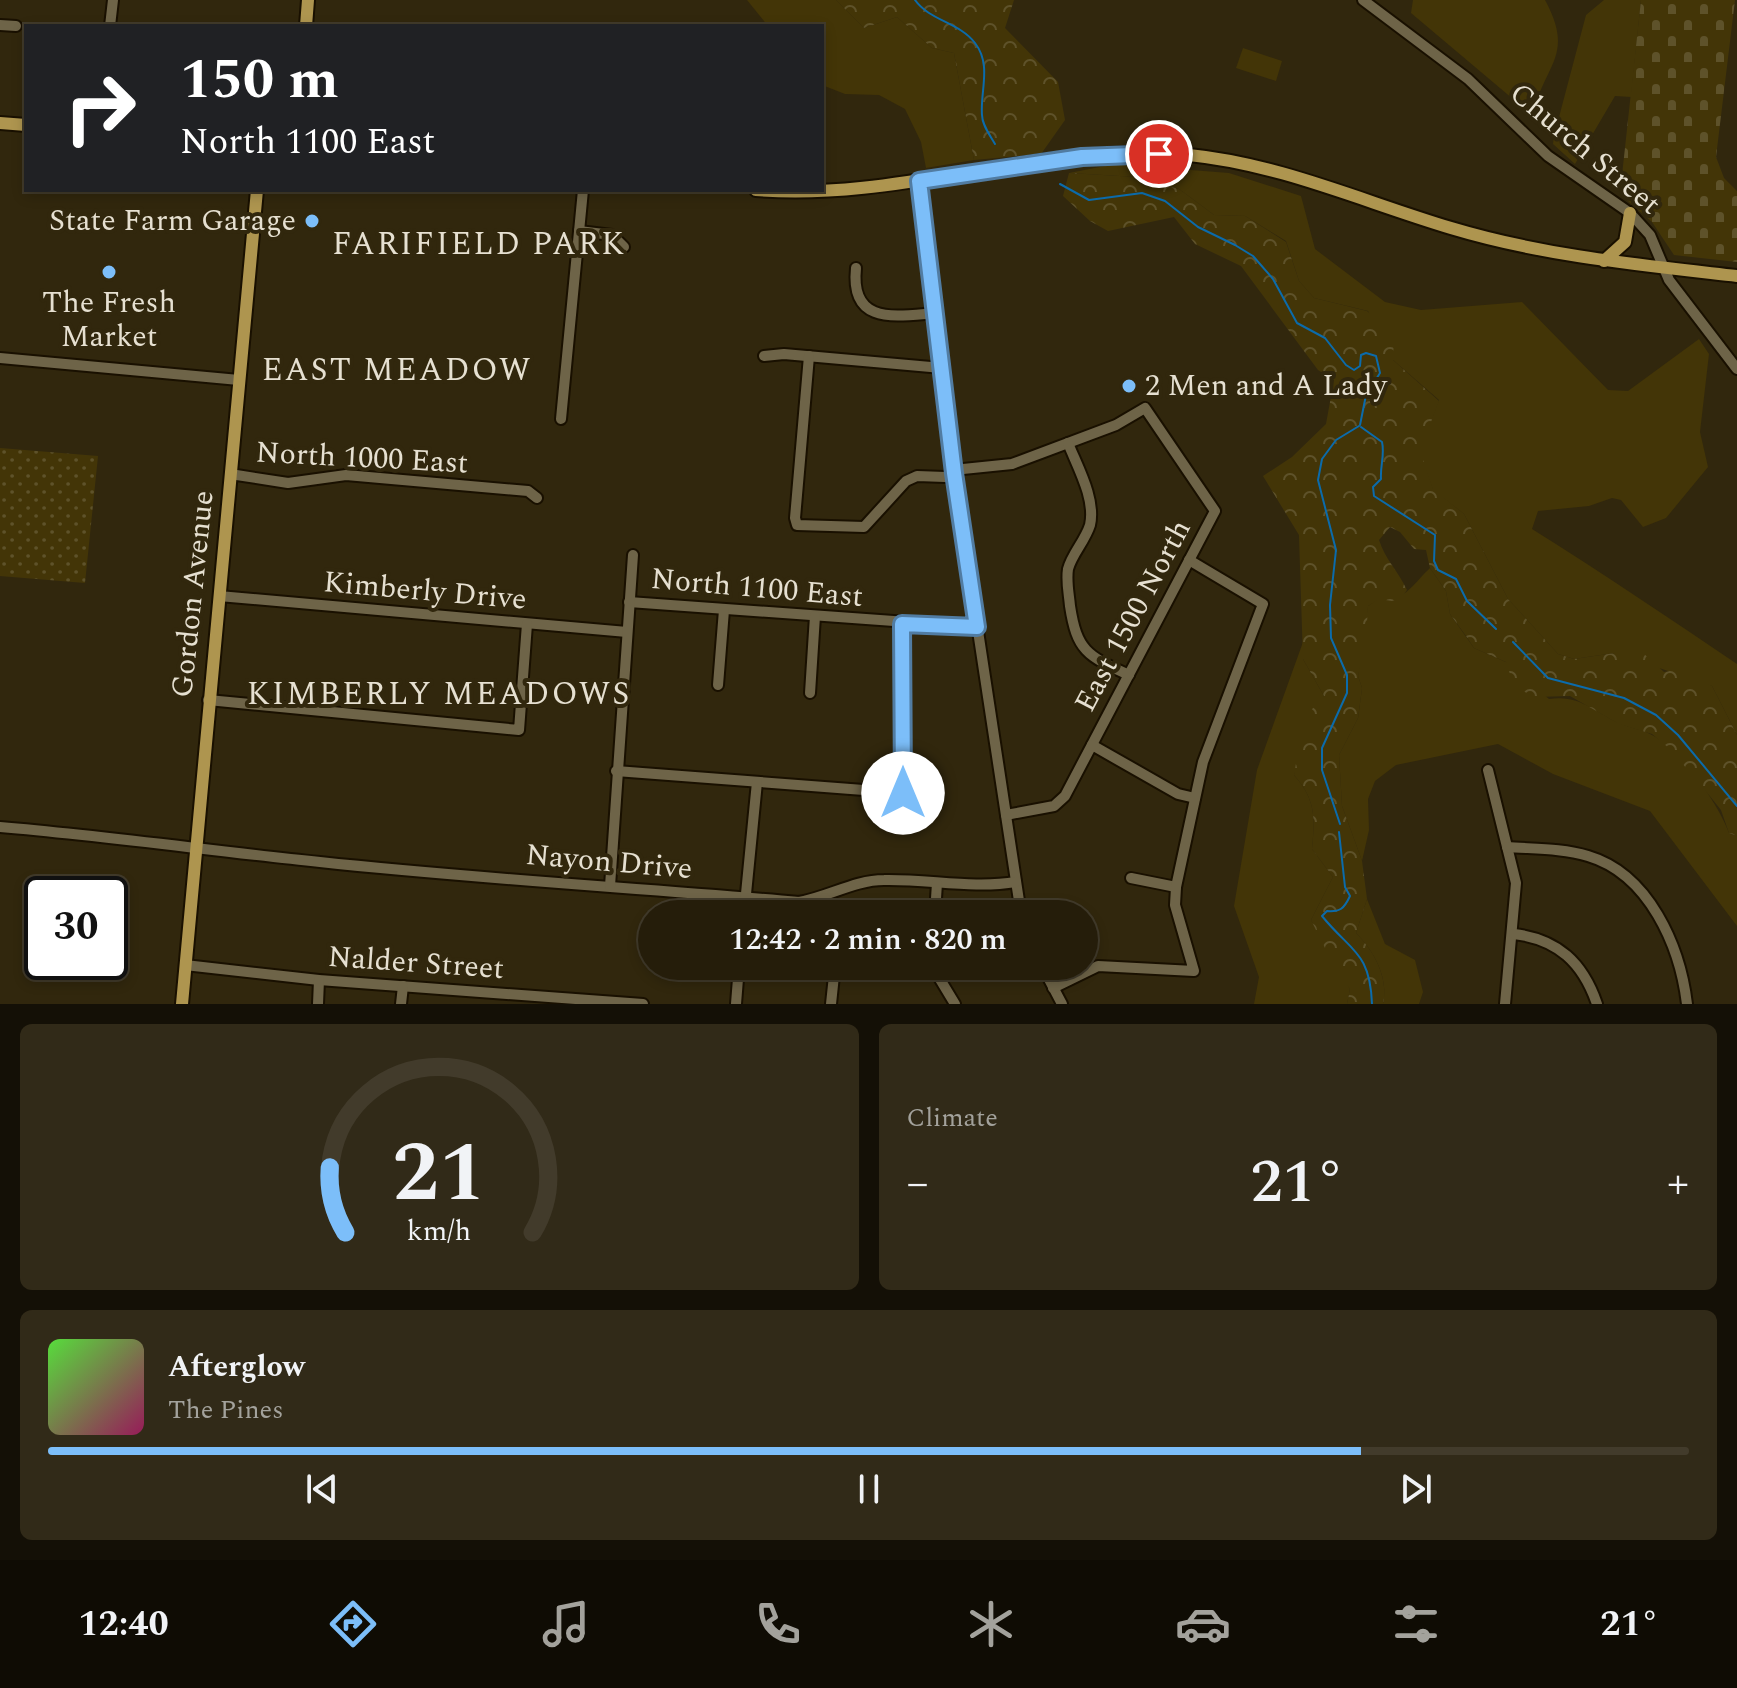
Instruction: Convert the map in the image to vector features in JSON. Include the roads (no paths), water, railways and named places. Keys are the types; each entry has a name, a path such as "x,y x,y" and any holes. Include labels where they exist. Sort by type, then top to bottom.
{"main road":[{"path":"306,24 308,0"},
{"path":"0,123 24,125"},
{"path":"824,192 1046,161 1130,153 1188,155 1276,172 1452,229 1526,248 1604,261 1737,276"},
{"path":"250,192 254,208"},
{"name":"Gordon Avenue","path":"182,1004 257,192"},
{"path":"1604,261 1625,242 1630,213"}],"street":[{"path":"110,24 113,0"},
{"name":"Church Street","path":"1363,0 1468,79 1548,156 1630,213 1650,235 1669,280 1737,369"},
{"path":"0,25 16,26"},
{"path":"919,181 954,473 1019,900"},
{"path":"561,419 583,192"},
{"path":"579,231 612,235 624,247"},
{"path":"856,268 857,293 870,310 890,316 936,313"},
{"path":"764,356 809,356 942,368"},
{"path":"809,356 795,518 797,525 864,527 906,481 917,476 945,477 1012,464 1068,443 1090,503 1090,525 1069,567 1067,582 1075,635 1080,647 1095,659 1129,675"},
{"path":"0,358 239,380"},
{"name":"East 1500 North","path":"1006,815 1054,806 1065,796 1215,511 1145,408 1116,425 1068,443"},
{"name":"North 1000 East","path":"230,474 288,483 346,475 528,491 537,498"},
{"path":"610,886 633,555"},
{"path":"1053,988 1098,966 1194,971 1175,905 1176,887 1203,762 1263,604 1189,560"},
{"name":"Kimberly Drive","path":"219,596 627,632"},
{"name":"North 1100 East","path":"629,602 977,627"},
{"path":"718,685 724,610"},
{"path":"810,693 815,616"},
{"path":"208,700 519,730 527,624"},
{"path":"616,771 903,793 902,624"},
{"path":"1092,745 1178,794 1195,798"},
{"path":"1488,770 1516,883 1514,934 1505,1004"},
{"path":"746,900 757,782"},
{"name":"Nayon Drive","path":"0,827 129,838 195,849 799,902 825,898 882,879 988,886 1016,882"},
{"path":"1507,847 1589,856 1614,867 1656,911 1671,941 1684,980 1687,1004"},
{"path":"1131,878 1176,887"},
{"path":"936,900 937,883"},
{"path":"1514,934 1535,936 1565,951 1586,975 1597,1004"},
{"name":"Nalder Street","path":"185,965 319,980 566,1001 643,1004"},
{"path":"318,1004 319,980"},
{"path":"736,1004 738,980"},
{"path":"831,1004 834,980"},
{"path":"940,980 955,1004"},
{"path":"1049,980 1062,1004"},
{"path":"401,1004 403,986"},
{"path":"483,1004 485,992"}],"waterway":[{"path":"915,0 928,13 961,30 980,51 984,69 982,119 995,144"},
{"path":"1060,184 1089,200 1142,193 1165,201 1198,227 1253,256 1273,279 1297,323 1325,338 1346,365 1354,370 1360,366 1361,355 1376,356 1380,373 1366,395 1360,425"},
{"path":"1340,824 1322,770 1322,748 1347,693 1347,675 1331,638 1330,605 1336,550 1318,480 1322,459 1336,440 1359,426"},
{"path":"1361,427 1382,442 1381,479 1373,487 1374,496 1435,535 1434,561 1438,570 1456,579 1467,601 1496,629"},
{"path":"1513,642 1548,678 1624,698 1656,715 1678,735 1737,806"},
{"path":"1339,832 1345,887 1350,896 1341,909 1327,911 1322,916 1363,962 1372,1004"}],"place":[{"name":"State Farm Garage","path":"312,221"},
{"name":"The Fresh Market","path":"109,272"},
{"name":"2 Men and A Lady","path":"1129,386"}],"district":[{"name":"FARIFIELD PARK","path":"479,244"},
{"name":"EAST MEADOW","path":"397,370"},
{"name":"KIMBERLY MEADOWS","path":"439,694"}]}
